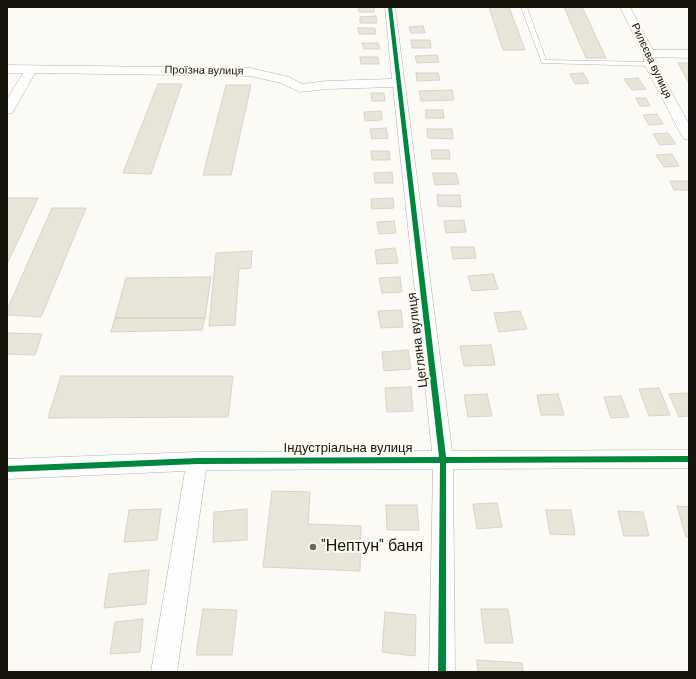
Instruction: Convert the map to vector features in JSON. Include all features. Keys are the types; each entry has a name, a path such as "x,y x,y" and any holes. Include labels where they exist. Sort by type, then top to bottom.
{"street":[{"name":"Цегляна вулиця","path":"390,7 443,459 442,672"},
{"name":"Рилєєва вулиця","path":"625,7 649,58 686,124 689,136"},
{"path":"649,58 689,54"},
{"name":"Проїзна вулиця","path":"7,69 250,72 285,80 300,88 327,85 398,83"},
{"path":"7,110 32,69"},
{"name":"Індустріальна вулиця","path":"7,469 197,461 689,459"},
{"path":"164,672 197,461"}],"lane":[{"path":"524,7 544,62 649,58"}],"building":[{"path":"358,7 374,7 374,12 359,12"},
{"path":"489,7 509,7 525,50 503,50"},
{"path":"564,7 582,7 606,58 586,58"},
{"path":"376,16 377,23 360,23 360,17"},
{"path":"423,26 425,33 411,33 409,27"},
{"path":"358,28 375,28 376,34 359,34"},
{"path":"411,40 430,40 431,48 412,48"},
{"path":"362,43 378,43 380,49 364,49"},
{"path":"437,55 439,62 417,63 415,56"},
{"path":"360,57 378,57 379,64 361,64"},
{"path":"678,63 689,63 689,83"},
{"path":"416,73 438,73 440,80 417,81"},
{"path":"583,73 589,83 575,84 570,74"},
{"path":"638,78 646,89 632,90 624,79"},
{"path":"158,84 182,84 151,174 123,173"},
{"path":"226,85 251,85 231,175 203,175"},
{"path":"452,90 454,100 421,101 419,91"},
{"path":"371,93 384,93 385,101 372,101"},
{"path":"636,98 646,98 650,106 640,106"},
{"path":"426,110 443,110 444,118 426,118"},
{"path":"381,111 382,120 365,121 364,112"},
{"path":"657,114 663,124 649,125 643,115"},
{"path":"386,128 388,138 372,139 370,129"},
{"path":"427,129 452,129 453,139 428,138"},
{"path":"668,133 676,144 660,145 653,134"},
{"path":"431,150 449,150 450,159 432,159"},
{"path":"371,151 389,151 390,160 372,160"},
{"path":"672,154 679,166 664,167 656,155"},
{"path":"392,172 393,183 375,183 374,173"},
{"path":"433,173 456,173 459,184 435,185"},
{"path":"670,181 689,181 689,190 674,190"},
{"path":"437,195 460,195 461,207 438,206"},
{"path":"7,198 38,198 7,264"},
{"path":"393,198 394,208 372,209 371,199"},
{"path":"52,208 86,208 41,317 7,315 7,310"},
{"path":"464,220 466,232 446,233 444,221"},
{"path":"394,221 396,233 379,234 377,222"},
{"path":"451,247 474,247 476,258 453,259"},
{"path":"395,248 398,263 377,264 375,250"},
{"path":"252,251 251,268 239,269 235,325 209,326 216,253"},
{"path":"493,274 498,289 472,291 468,276"},
{"path":"211,277 205,318 115,318 126,278"},
{"path":"400,277 402,292 382,293 379,278"},
{"path":"401,310 403,327 381,328 378,311"},
{"path":"520,311 527,329 499,332 494,313"},
{"path":"115,318 205,318 202,330 111,332"},
{"path":"7,333 42,334 35,355 7,354"},
{"path":"491,345 495,365 464,366 460,346"},
{"path":"408,350 411,369 384,371 382,352"},
{"path":"61,376 233,376 228,417 48,418"},
{"path":"411,387 413,411 387,412 385,388"},
{"path":"659,388 670,415 649,416 639,389"},
{"path":"689,393 689,416 679,417 669,394"},
{"path":"487,394 492,416 468,417 464,395"},
{"path":"558,394 564,415 541,415 537,395"},
{"path":"621,396 629,417 611,418 604,397"},
{"name":"\"Нептун\" баня","path":"272,491 310,492 308,524 361,526 360,571 263,567"},
{"path":"497,503 502,527 477,529 473,504"},
{"path":"386,505 417,505 419,530 387,530"},
{"path":"677,506 689,507 689,537 686,537"},
{"path":"161,509 157,540 124,542 129,510"},
{"path":"247,509 247,540 213,542 214,512"},
{"path":"546,510 571,510 575,535 550,534"},
{"path":"618,511 643,512 649,536 624,536"},
{"path":"149,570 146,604 104,608 109,574"},
{"path":"203,609 237,610 232,655 196,655"},
{"path":"481,609 508,609 513,643 485,643"},
{"path":"385,612 416,615 415,656 382,652"},
{"path":"143,619 140,652 110,654 115,622"},
{"path":"477,660 522,663 523,672 478,672"}],"cycle path":[{"path":"390,7 443,459 442,672"},
{"path":"7,469 197,461 689,459"}],"place":[{"name":"\"Нептун\" баня","path":"313,547"}]}
